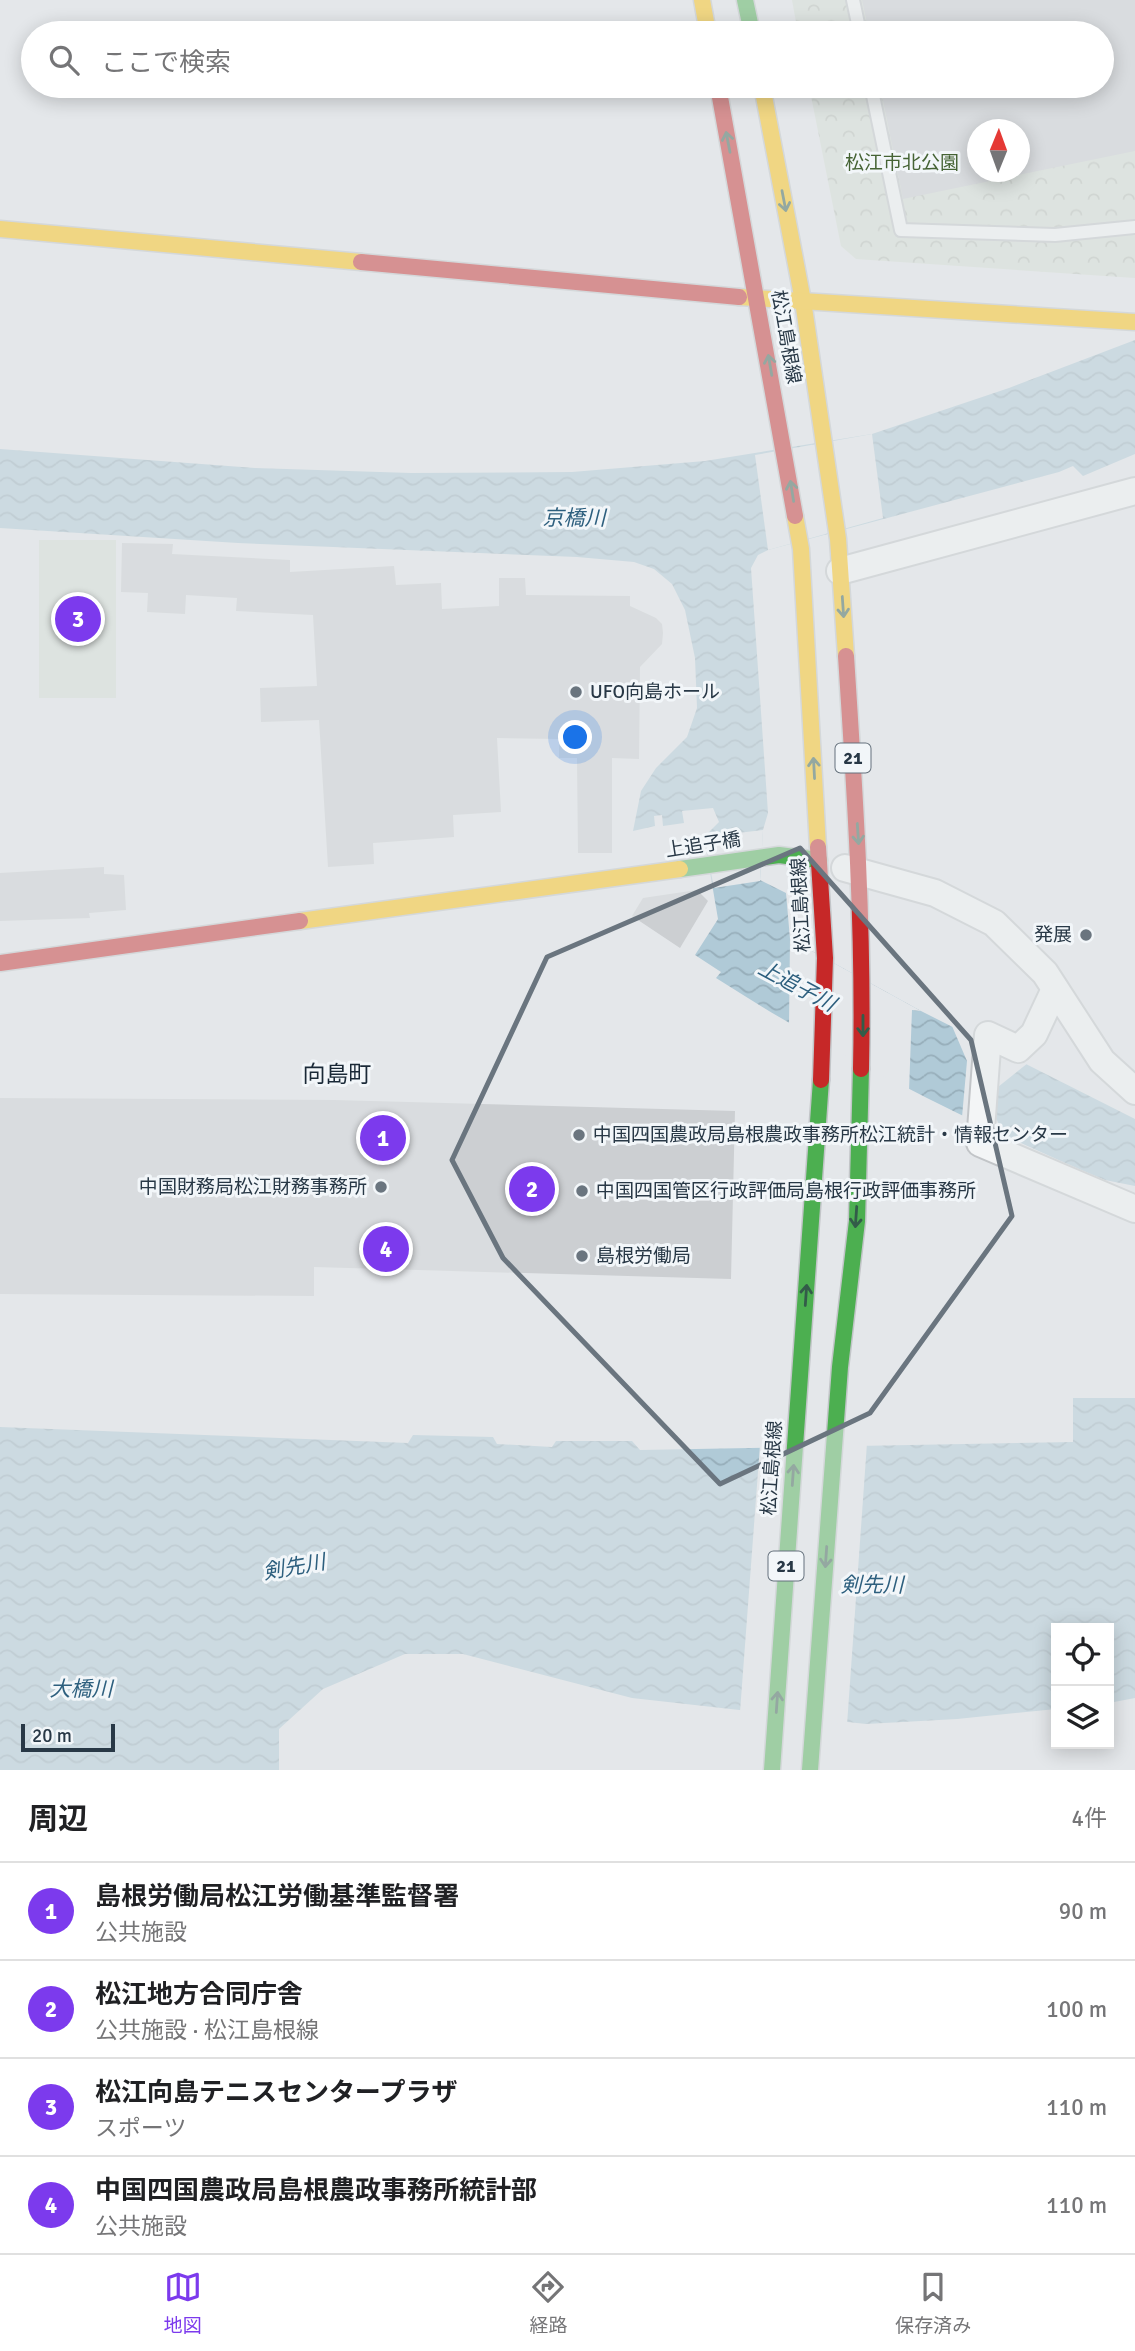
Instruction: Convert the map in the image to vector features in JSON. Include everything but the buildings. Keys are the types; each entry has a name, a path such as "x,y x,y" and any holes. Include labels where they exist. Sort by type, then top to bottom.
{"main road":[{"path":"702,0 706,21"},
{"path":"745,0 749,21"},
{"name":"松江島根線","path":"720,98 801,549 825,958 823,1054 772,1770"},
{"name":"松江島根線","path":"764,98 803,301 838,539 860,872 863,977 856,1221 840,1367 810,1770"},
{"path":"0,229 758,299 1135,322"},
{"name":"上追子橋","path":"0,963 779,855 819,860"}],"street":[{"path":"840,571 1135,491"},
{"path":"819,860 935,893 994,923 1045,974 1102,1061 1135,1091"},
{"path":"1055,989 1034,1034 1017,1049 988,1035 980,1143 1135,1209"}],"lane":[{"path":"853,0 857,21"},
{"path":"874,98 901,230 1055,235 1135,226"}],"highlighted area":[{"path":"800,848 971,1040 1012,1216 870,1413 720,1484 503,1258 452,1160 547,957"}],"green space":[{"name":"松江市北公園","path":"792,0 1135,0 1135,278 856,259 841,246 811,98 1114,98 1114,21 796,21"},
{"path":"39,540 116,540 116,698 39,698"}],"water":[{"path":"1135,340 1135,454 1083,476 1073,466 768,550 758,555 751,568 768,813 763,830 760,880 786,893 790,939 921,1011 1135,1119 1135,1186 1105,1180 1005,1136 907,1088 716,978 721,972 695,955 718,919 704,837 719,822 713,808 682,811 684,823 663,826 662,815 654,816 655,826 633,831 641,791 656,768 687,737 697,708 695,658 685,610 672,584 654,569 634,562 577,557 238,543 0,528 0,449 255,468 411,473 572,472 705,461 872,434 1009,388"},
{"name":"剣先川","path":"1073,1398 1135,1398 1135,1698 1114,1702 1114,1623 1051,1623 1051,1710 957,1719 866,1724 632,1698 463,1654 405,1654 323,1689 279,1729 279,1770 0,1770 0,1427 408,1443 413,1435 493,1437 497,1444 552,1447 556,1441 632,1441 640,1450 1073,1442"}],"pier":[{"path":"872,434 883,518 768,550 755,455"},
{"path":"763,830 760,881 714,888 704,837"},
{"path":"790,939 921,1011 912,1010 909,1091 789,1025"},
{"path":"952,1026 1028,1063 998,1087 995,1116 1005,1137 962,1117 967,1061"},
{"path":"867,1443 847,1725 740,1712 760,1445"}],"traffic: fast":[{"path":"745,0 749,21"},
{"path":"680,869 779,855 819,860"},
{"path":"810,1770 840,1367 857,1221 861,1069"},
{"path":"772,1770 821,1080"}],"traffic: slow":[{"path":"702,0 706,21"},
{"path":"764,98 803,301 838,539 846,656"},
{"path":"0,229 361,262"},
{"path":"739,297 1135,322"},
{"path":"795,516 801,549 818,847"},
{"path":"300,921 680,869"}],"traffic: jam":[{"path":"720,98 795,516"},
{"path":"361,262 739,297"},
{"path":"846,656 860,914 861,1069"},
{"path":"818,847 825,958 821,1080"},
{"path":"0,963 300,921"}],"place":[{"name":"松江向島テニスセンタープラザ","path":"78,619"},
{"name":"UFO向島ホール","path":"576,692"},
{"name":"発展","path":"1086,935"},
{"name":"中国四国農政局島根農政事務所松江統計・情報センター","path":"579,1135"},
{"name":"島根労働局松江労働基準監督署","path":"383,1138"},
{"name":"中国財務局松江財務事務所","path":"381,1187"},
{"name":"松江地方合同庁舎","path":"532,1189"},
{"name":"中国四国管区行政評価局島根行政評価事務所","path":"582,1191"},
{"name":"中国四国農政局島根農政事務所統計部","path":"386,1249"},
{"name":"島根労働局","path":"582,1256"}],"district":[{"name":"向島町","path":"337,1074"}],"water label":[{"name":"京橋川","path":"574,518"},
{"name":"上追子川","path":"797,986"},
{"name":"大橋川","path":"81,1689"}]}
